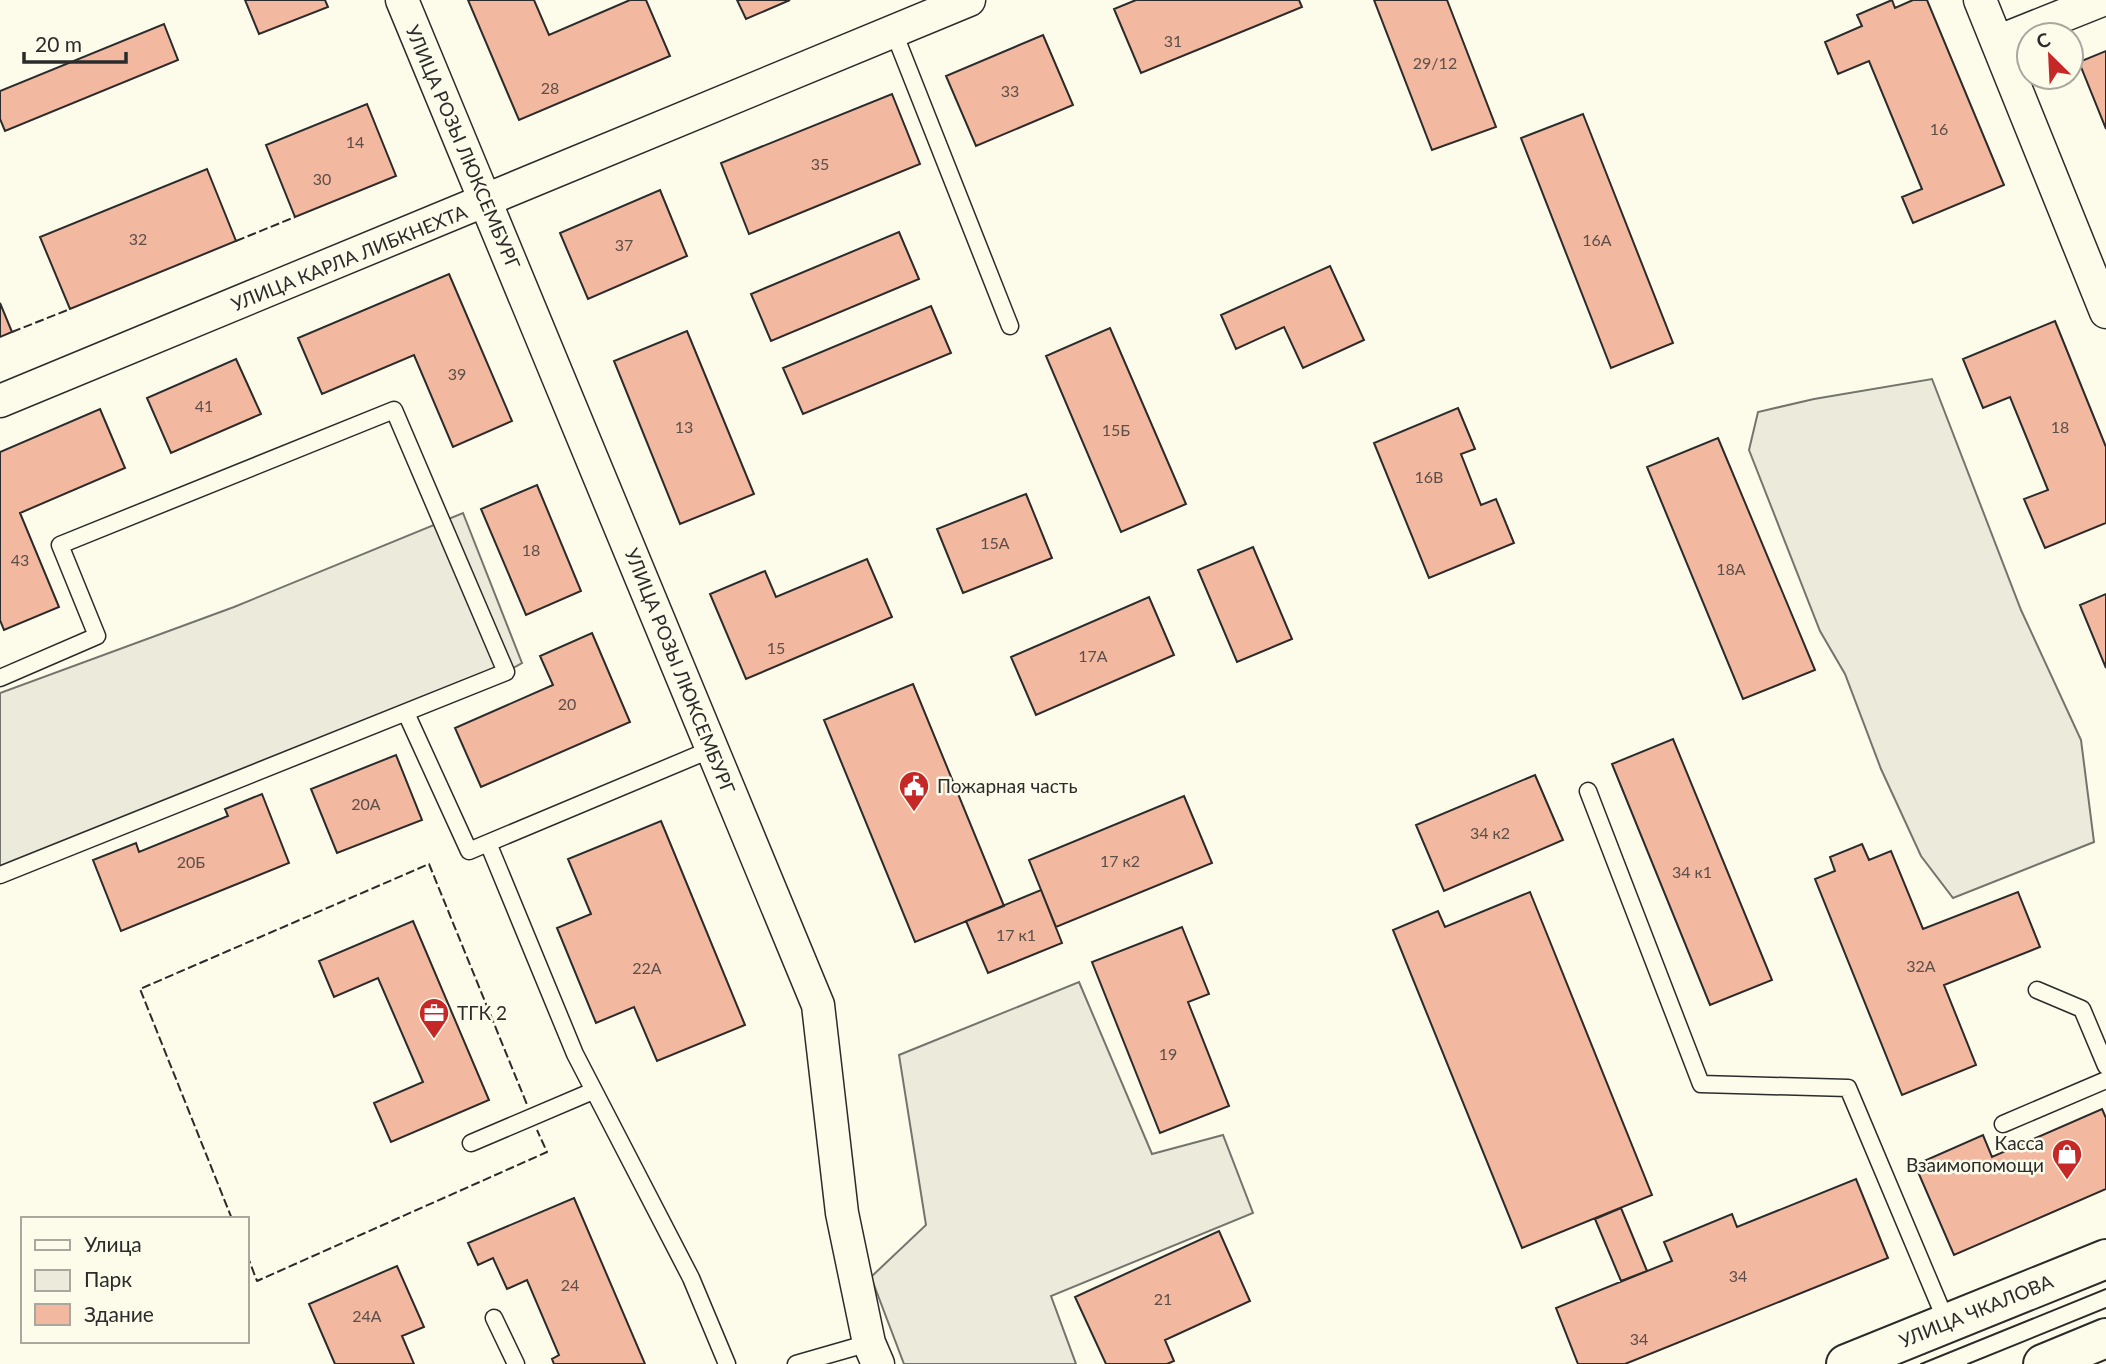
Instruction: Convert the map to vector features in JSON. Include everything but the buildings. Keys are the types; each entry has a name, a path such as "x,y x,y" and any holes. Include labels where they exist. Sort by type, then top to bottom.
{"main road":[{"name":"УЛИЦА ЧКАЛОВА","path":"1846,1364 2106,1259"},
{"path":"2043,1364 2106,1338"}],"street":[{"name":"УЛИЦА РОЗЫ ЛЮКСЕМБУРГ","path":"402,0 818,1005 842,1213 874,1353"},
{"name":"УЛИЦА КАРЛА ЛИБКНЕХТА","path":"0,401 969,0"},
{"path":"1980,0 2106,312"},
{"path":"1997,42 2102,0"}],"lane":[{"path":"893,30 1010,327"},
{"path":"0,678 97,636 60,545 394,410 506,672 0,875"},
{"path":"406,713 469,851 712,749"},
{"path":"1588,791 1701,1084 1848,1088 1947,1323"},
{"path":"488,843 570,1042 691,1278 727,1364"},
{"path":"2037,990 2082,1009 2106,1066"},
{"path":"2003,1124 2106,1080"},
{"path":"471,1143 593,1091"},
{"path":"494,1318 516,1364"},
{"path":"796,1364 874,1353"}],"green space":[{"path":"1932,379 2021,610 2081,740 2094,842 1953,898 1921,856 1881,769 1845,674 1820,631 1749,450 1758,412 1814,399"},
{"path":"463,513 522,663 506,672 0,873 0,693 234,607"},
{"path":"1079,982 1152,1154 1223,1135 1253,1213 1051,1296 1076,1364 904,1364 871,1277 926,1225 899,1055"}],"tram line":[{"path":"1921,1364 2106,1289"},
{"path":"1968,1364 2106,1308"}],"fence":[{"path":"236,241 295,217"},
{"path":"12,332 70,309"},
{"path":"231,1217 140,989 429,864 528,1107"},
{"path":"248,1258 257,1281 547,1152 537,1130"}],"place":[{"name":"Пожарная часть","path":"914,813"},
{"name":"ТГК 2","path":"434,1040"},
{"name":"Касса Взаимопомощи","path":"2067,1181"}]}
